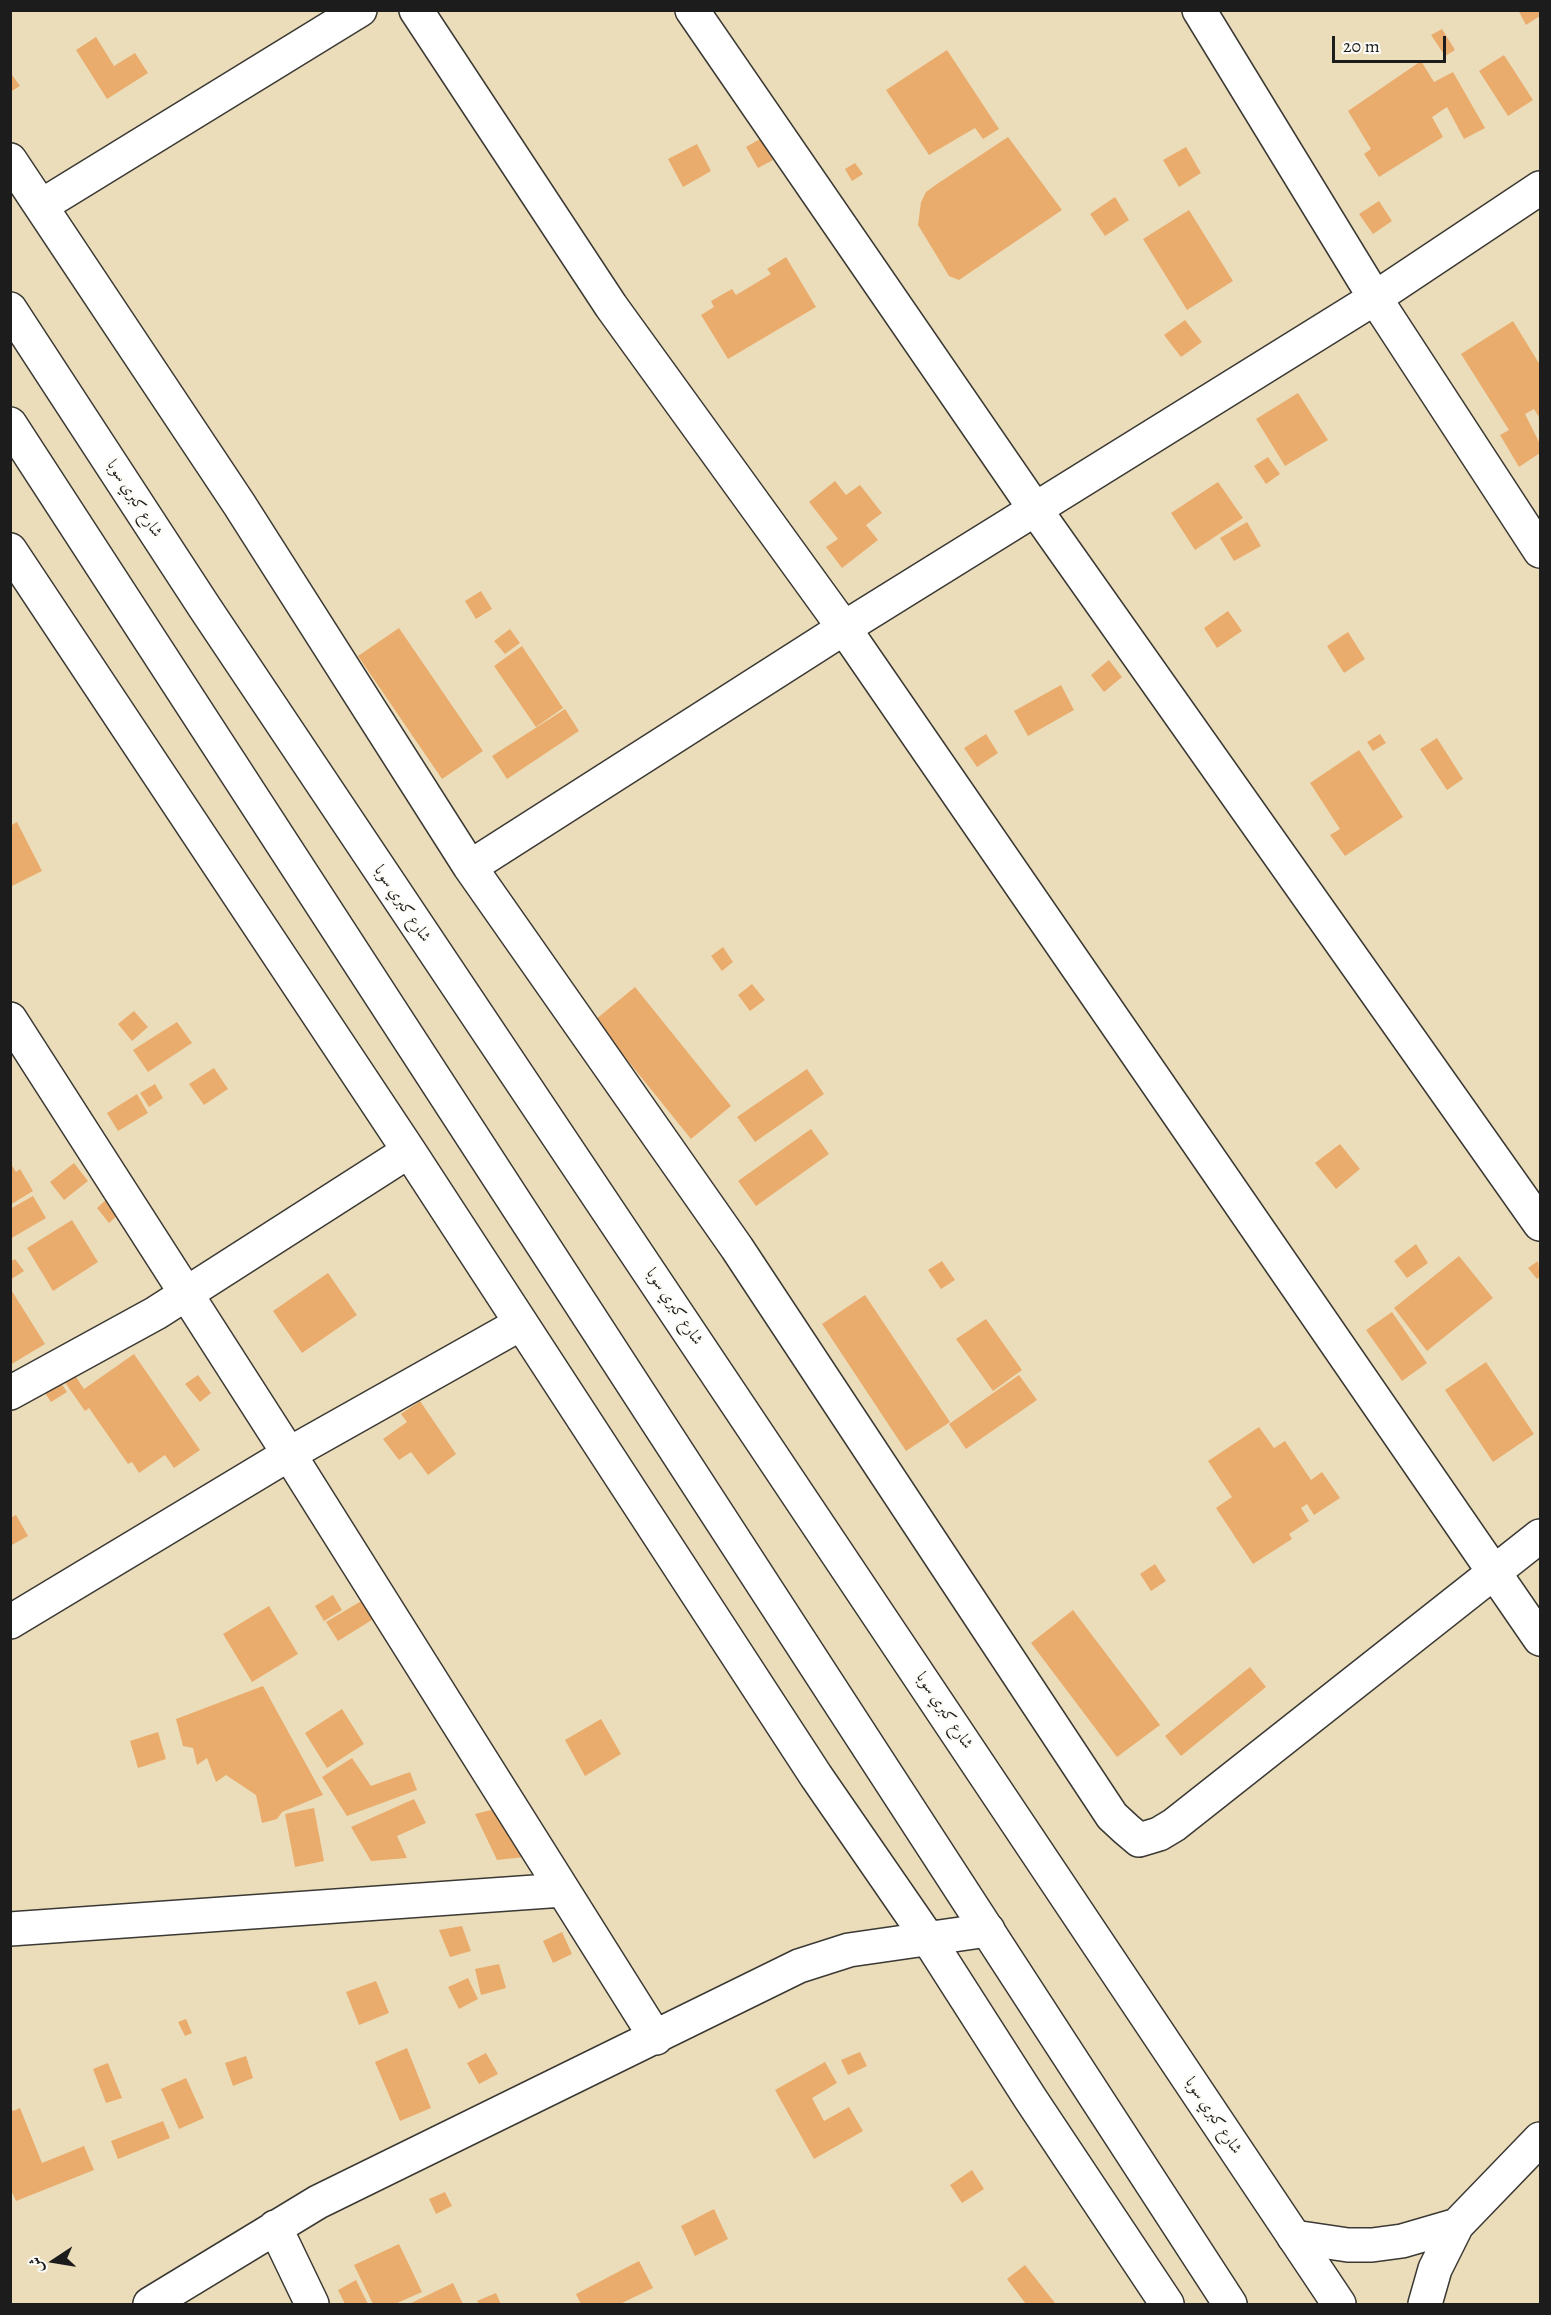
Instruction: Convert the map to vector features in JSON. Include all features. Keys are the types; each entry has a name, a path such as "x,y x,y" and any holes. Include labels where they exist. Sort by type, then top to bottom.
{"main road":[{"path":"41,207 360,10"},
{"path":"416,10 611,306 844,628 1540,1639"},
{"path":"692,10 1035,509 1540,1224"},
{"path":"1199,10 1375,298 1540,551"},
{"path":"10,160 239,504 470,867 737,1248 1112,1816 1139,1840 1159,1834 1174,1825 1540,1536"},
{"path":"470,867 844,628 1375,298 1540,188"},
{"name":"شارع كبري سوبا","path":"10,309 211,618 1339,2304"},
{"path":"10,424 1230,2304"},
{"path":"10,549 409,1151 816,1776 927,1937 1030,2098 1167,2304"},
{"path":"10,1019 20,1054 186,1293 656,2038"},
{"path":"10,1393 186,1293 409,1151"},
{"path":"10,1622 289,1454 520,1324"},
{"path":"10,1929 563,1890"},
{"path":"150,2304 318,2202 799,1966 849,1950 988,1930"},
{"path":"1425,2304 1435,2269 1457,2225 1540,2139"},
{"path":"1294,2237 1372,2246 1402,2241 1457,2225"},
{"path":"275,2227 312,2304"}],"building":[{"path":"1518,10 1540,10 1540,16 1526,25"},
{"path":"1442,29 1455,50 1445,56 1431,35"},
{"path":"96,37 114,66 135,53 148,73 107,99 76,50"},
{"path":"947,50 999,129 983,139 975,128 929,155 886,90"},
{"path":"1504,55 1533,100 1508,116 1479,71"},
{"path":"1421,61 1434,82 1453,72 1485,128 1464,139 1447,107 1432,117 1443,137 1379,177 1364,154 1371,149 1348,111"},
{"path":"10,72 20,86 10,92"},
{"path":"1008,137 1062,210 959,280 949,276 918,225 921,202 926,192"},
{"path":"760,139 773,160 758,168 746,147"},
{"path":"697,144 711,171 683,187 668,159"},
{"path":"1186,147 1201,173 1179,187 1163,160"},
{"path":"855,163 863,174 852,181 845,169"},
{"path":"1115,197 1129,220 1105,236 1090,214"},
{"path":"1379,201 1392,221 1373,234 1359,214"},
{"path":"1189,210 1233,281 1187,310 1143,239"},
{"path":"786,257 816,307 728,359 701,315 714,307 711,301 732,289 736,295 771,274 767,269"},
{"path":"1185,320 1202,342 1181,357 1164,335"},
{"path":"1513,321 1540,365 1540,419 1534,409 1525,414 1540,444 1540,453 1519,467 1500,435 1509,430 1461,354"},
{"path":"1298,393 1328,440 1285,466 1256,419"},
{"path":"1268,457 1280,474 1266,484 1254,466"},
{"path":"835,481 846,495 860,485 882,513 866,525 878,540 842,568 826,547 838,539 809,502"},
{"path":"1218,482 1243,518 1195,550 1171,513"},
{"path":"1247,522 1261,546 1234,561 1220,538"},
{"path":"481,591 492,609 476,619 465,601"},
{"path":"1228,611 1242,631 1217,648 1204,628"},
{"path":"399,628 483,751 442,779 358,656"},
{"path":"510,629 520,643 505,654 494,641"},
{"path":"1348,632 1365,659 1344,673 1327,646"},
{"path":"522,646 563,708 536,727 494,666"},
{"path":"1109,660 1122,677 1104,692 1091,675"},
{"path":"1061,685 1074,710 1028,736 1014,711"},
{"path":"565,709 579,731 507,779 492,756"},
{"path":"986,734 998,753 977,767 964,748"},
{"path":"1380,734 1386,743 1373,751 1367,742"},
{"path":"1437,738 1463,779 1447,790 1420,749"},
{"path":"1359,750 1403,817 1345,856 1330,835 1340,829 1310,783"},
{"path":"17,822 42,871 10,887 10,826"},
{"path":"723,947 733,962 722,971 711,956"},
{"path":"752,984 765,1000 750,1011 738,995"},
{"path":"635,987 731,1106 691,1139 595,1020"},
{"path":"134,1011 148,1027 132,1041 118,1024"},
{"path":"177,1022 192,1043 148,1072 133,1050"},
{"path":"214,1068 228,1089 204,1105 189,1084"},
{"path":"807,1069 824,1094 755,1142 737,1117"},
{"path":"155,1084 163,1098 149,1107 140,1093"},
{"path":"137,1094 148,1113 118,1131 107,1113"},
{"path":"811,1129 829,1154 756,1206 738,1181"},
{"path":"1340,1144 1360,1169 1336,1189 1315,1163"},
{"path":"10,1162 16,1172 20,1169 33,1191 10,1205"},
{"path":"74,1163 88,1181 64,1200 50,1182"},
{"path":"33,1196 46,1218 10,1239 10,1209"},
{"path":"109,1197 121,1212 109,1223 97,1208"},
{"path":"72,1220 98,1262 53,1291 27,1248"},
{"path":"1416,1244 1428,1263 1407,1278 1394,1261"},
{"path":"1459,1256 1493,1298 1427,1351 1394,1308"},
{"path":"15,1259 24,1271 10,1280 10,1262"},
{"path":"942,1261 955,1280 941,1289 928,1270"},
{"path":"1538,1261 1540,1276 1537,1279 1528,1268"},
{"path":"328,1273 357,1315 302,1353 273,1311"},
{"path":"10,1288 45,1344 10,1365"},
{"path":"865,1295 950,1422 906,1451 822,1324"},
{"path":"1392,1312 1427,1363 1402,1381 1366,1330"},
{"path":"986,1319 1022,1370 993,1391 956,1339"},
{"path":"134,1354 200,1450 174,1468 165,1455 139,1473 132,1462 128,1464 89,1408 85,1411 64,1381 74,1374 84,1389"},
{"path":"1486,1362 1534,1434 1493,1462 1445,1390"},
{"path":"198,1375 211,1393 200,1402 185,1384"},
{"path":"1019,1375 1037,1400 966,1449 949,1424"},
{"path":"57,1377 67,1392 51,1402 41,1387"},
{"path":"420,1401 456,1454 428,1475 411,1452 399,1460 383,1439 407,1422 401,1414"},
{"path":"1259,1427 1274,1448 1285,1441 1311,1480 1322,1472 1340,1498 1314,1515 1307,1504 1301,1508 1309,1521 1289,1534 1292,1539 1253,1564 1216,1508 1232,1497 1208,1461"},
{"path":"16,1515 28,1536 10,1546 10,1518"},
{"path":"1155,1564 1166,1581 1151,1591 1140,1574"},
{"path":"333,1595 342,1610 324,1621 315,1606"},
{"path":"363,1600 375,1618 338,1641 326,1622"},
{"path":"269,1606 298,1654 252,1682 223,1634"},
{"path":"1073,1610 1160,1725 1117,1757 1031,1643"},
{"path":"1250,1667 1266,1687 1181,1756 1165,1736"},
{"path":"263,1686 323,1795 282,1812 277,1819 262,1823 256,1795 226,1775 216,1782 207,1758 197,1765 193,1748 183,1746 176,1719"},
{"path":"342,1709 364,1744 327,1768 305,1733"},
{"path":"601,1719 621,1754 585,1776 565,1740"},
{"path":"158,1732 166,1759 138,1768 130,1741"},
{"path":"352,1758 371,1786 410,1772 417,1790 347,1816 322,1777"},
{"path":"414,1799 426,1823 397,1836 407,1858 371,1861 351,1827"},
{"path":"314,1808 324,1861 295,1867 285,1814"},
{"path":"499,1808 525,1857 497,1860 475,1814"},
{"path":"462,1926 471,1951 450,1957 439,1930"},
{"path":"562,1932 572,1954 553,1963 543,1941"},
{"path":"499,1964 506,1988 481,1995 475,1969"},
{"path":"468,1978 478,1999 459,2009 448,1987"},
{"path":"376,1981 389,2013 359,2025 346,1992"},
{"path":"186,2019 192,2033 185,2036 178,2022"},
{"path":"407,2048 431,2108 400,2121 375,2062"},
{"path":"860,2052 867,2066 848,2075 841,2060"},
{"path":"486,2053 498,2074 479,2084 467,2063"},
{"path":"246,2056 253,2078 233,2086 225,2063"},
{"path":"825,2062 837,2083 812,2098 824,2121 849,2107 863,2131 814,2159 775,2090"},
{"path":"108,2063 122,2098 106,2103 93,2069"},
{"path":"186,2078 204,2118 179,2129 161,2089"},
{"path":"10,2106 13,2111 20,2108 42,2163 84,2146 94,2170 16,2201 10,2188"},
{"path":"163,2121 170,2138 118,2159 111,2141"},
{"path":"972,2170 984,2189 962,2203 950,2185"},
{"path":"445,2192 452,2206 436,2214 429,2199"},
{"path":"714,2209 728,2239 695,2256 681,2226"},
{"path":"399,2244 422,2292 395,2304 373,2304 354,2265"},
{"path":"639,2261 653,2288 620,2304 581,2304 576,2294"},
{"path":"1025,2265 1055,2303 1026,2304 1007,2279"},
{"path":"356,2280 368,2304 345,2304 338,2290"},
{"path":"453,2283 463,2304 409,2304"},
{"path":"496,2293 501,2304 479,2304 477,2301"}]}
